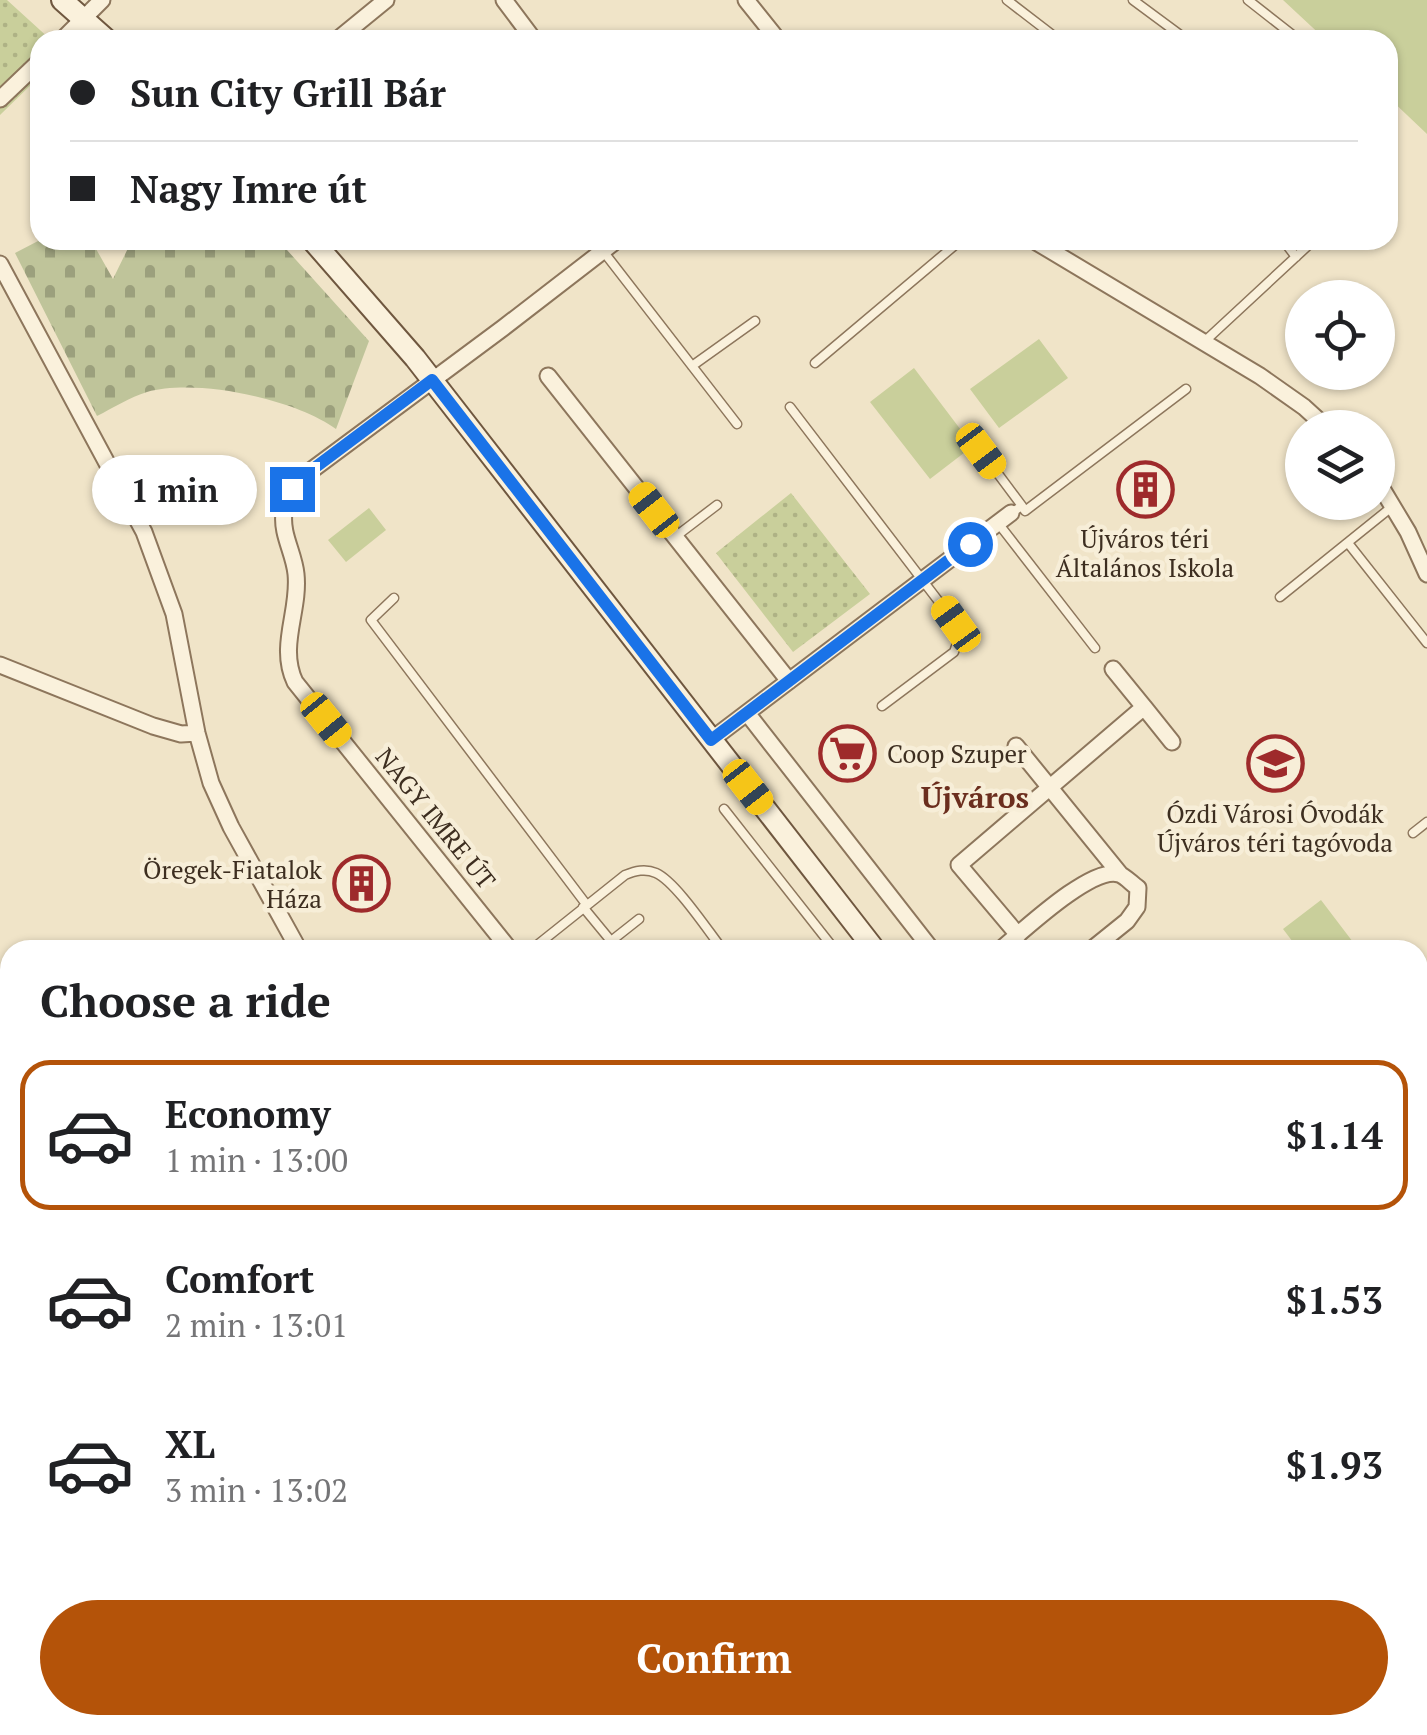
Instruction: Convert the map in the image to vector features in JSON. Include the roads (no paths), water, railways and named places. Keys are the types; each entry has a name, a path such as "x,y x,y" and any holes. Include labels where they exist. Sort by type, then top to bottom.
{"main road":[{"path":"62,0 96,30"},
{"path":"321,250 432,380 867,940"}],"street":[{"path":"72,30 102,0"},
{"path":"349,30 386,0"},
{"path":"504,0 526,30"},
{"path":"746,0 770,30"},
{"path":"0,99 30,70"},
{"path":"1049,250 1204,342 1305,410"},
{"name":"NAGY IMRE ÚT","path":"502,940 290,672 287,646 296,578 283,518 286,502 301,478 602,251"},
{"path":"0,264 144,532 174,614 203,762 218,802 293,940"},
{"path":"548,376 789,681"},
{"path":"1395,508 1427,574"},
{"path":"711,740 1010,514"},
{"path":"0,665 153,726 180,734 197,733"},
{"path":"1113,669 1172,742"},
{"path":"1018,936 959,865 1144,707"},
{"path":"747,712 924,940"},
{"path":"1016,746 1120,874 1138,888 1137,907 1127,922 1103,940"},
{"path":"1013,940 1082,884 1103,874 1120,874"}],"lane":[{"path":"1007,0 1046,30"},
{"path":"1133,0 1174,30"},
{"path":"1248,0 1286,30"},
{"path":"815,363 949,250"},
{"path":"1291,250 1296,256"},
{"path":"1204,342 1303,250"},
{"path":"602,251 737,424"},
{"path":"692,366 755,321"},
{"path":"1010,514 1025,511 1186,389"},
{"path":"790,407 956,624 959,638 954,652 882,706"},
{"path":"981,451 1010,514 1095,648"},
{"path":"675,537 717,505"},
{"path":"1280,598 1377,520"},
{"path":"1348,543 1427,643"},
{"path":"394,598 371,620 610,940"},
{"path":"724,810 826,940"},
{"path":"1413,833 1427,822"},
{"path":"543,940 625,874 651,870 667,880 715,940"},
{"path":"612,940 639,918"}],"place":[{"name":"Újváros téri Általános Iskola","path":"1145,489"},
{"name":"Coop Szuper","path":"848,753"},
{"name":"Ózdi Városi Óvodák Újváros téri tagóvoda","path":"1275,764"},
{"name":"Öregek-Fiatalok Háza","path":"361,883"}],"district":[{"name":"Újváros","path":"975,797"}]}
